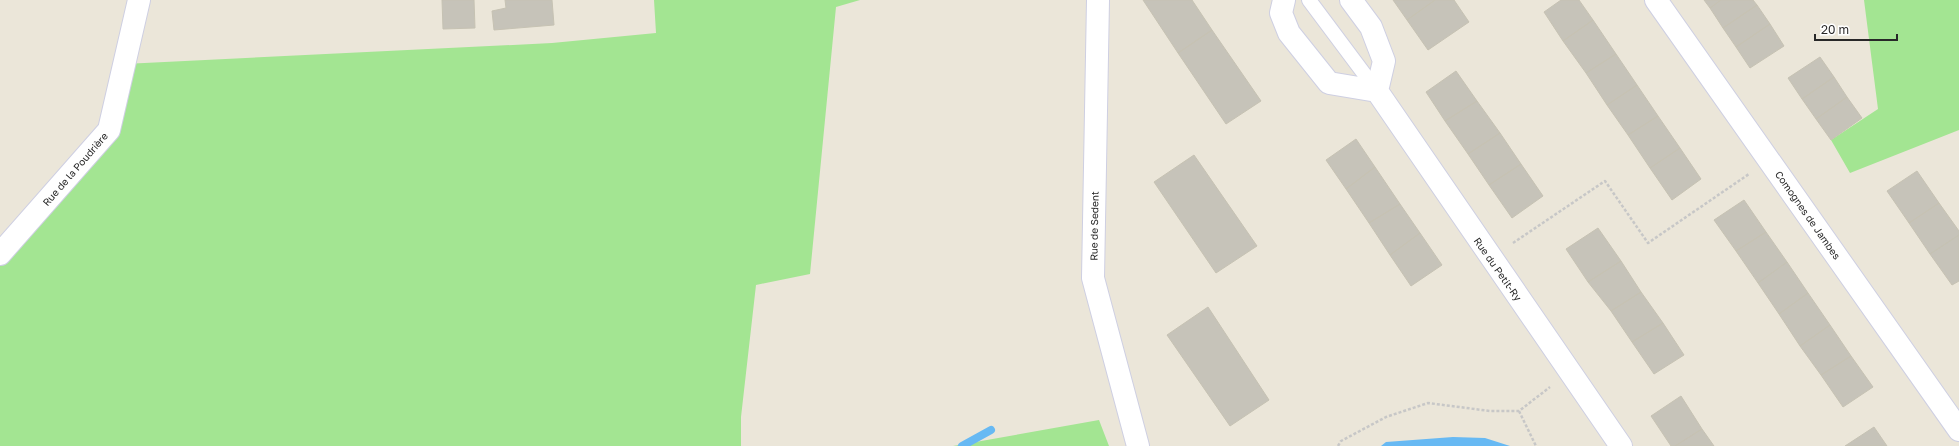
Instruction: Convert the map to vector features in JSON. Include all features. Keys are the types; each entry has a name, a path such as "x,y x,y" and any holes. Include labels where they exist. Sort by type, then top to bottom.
{"street":[{"name":"Rue de la Poudrière","path":"0,254 109,130 138,0"},
{"name":"Rue de Sedent","path":"1098,0 1093,278 1138,446"},
{"path":"1284,0 1281,13 1289,33 1328,83 1377,91 1384,61 1372,27 1351,0"},
{"name":"Comognes de Jambes","path":"1656,0 1959,430"},
{"name":"Rue du Petit-Ry","path":"1377,91 1621,446"}],"lane":[{"name":"Rue du Petit-Ry","path":"1309,0 1377,91"}],"path":[{"path":"1491,258 1605,181 1648,243 1769,160"},
{"path":"1338,446 1341,441 1386,417 1428,403 1490,411 1519,411 1570,371"},
{"path":"1519,411 1536,446"}],"green space":[{"path":"654,0 860,0 836,7 810,274 756,285 741,417 741,446 0,446 0,254 109,130 124,64 552,43 656,33"},
{"path":"1864,0 1959,0 1959,130 1850,173 1831,140 1878,109"},
{"path":"1099,420 1109,446 953,446"}],"water":[{"path":"1453,437 1485,438 1510,446 1381,446 1386,442"}],"building":[{"path":"442,0 474,0 475,28 443,29"},
{"path":"505,0 552,0 554,25 494,30 492,11 506,8"},
{"path":"1143,0 1192,0 1212,30 1178,53"},
{"path":"1393,0 1435,0 1407,20"},
{"path":"1435,0 1454,0 1469,22 1428,50 1407,20"},
{"path":"1561,0 1579,0 1593,20 1563,41 1544,12"},
{"path":"1704,0 1721,0 1710,8"},
{"path":"1721,0 1753,0 1757,5 1723,28 1710,8"},
{"path":"1757,5 1770,24 1736,47 1723,28"},
{"path":"1593,20 1616,54 1586,73 1563,41"},
{"path":"1770,24 1784,46 1750,68 1736,47"},
{"path":"1212,30 1261,101 1226,124 1178,53"},
{"path":"1616,54 1637,85 1607,105 1586,73"},
{"path":"1820,57 1834,77 1802,99 1788,78"},
{"path":"1456,71 1477,101 1445,121 1426,92"},
{"path":"1834,77 1847,97 1816,119 1802,99"},
{"path":"1637,85 1658,116 1628,135 1607,105"},
{"path":"1847,97 1862,118 1831,140 1816,119"},
{"path":"1477,101 1500,133 1468,154 1445,121"},
{"path":"1658,116 1680,148 1650,168 1628,135"},
{"path":"1500,133 1521,164 1489,185 1468,154"},
{"path":"1356,139 1375,167 1346,189 1326,160"},
{"path":"1680,148 1701,179 1672,200 1650,168"},
{"path":"1194,155 1257,246 1216,273 1154,182"},
{"path":"1521,164 1543,196 1512,218 1489,185"},
{"path":"1375,167 1400,204 1369,223 1346,189"},
{"path":"1917,171 1939,203 1909,223 1887,191"},
{"path":"1744,200 1766,232 1736,251 1714,220"},
{"path":"1939,203 1959,231 1959,235 1930,254 1909,223"},
{"path":"1400,204 1420,233 1390,255 1369,223"},
{"path":"1598,228 1621,261 1588,282 1566,249"},
{"path":"1766,232 1787,262 1758,283 1736,251"},
{"path":"1420,233 1442,265 1411,286 1390,255"},
{"path":"1959,235 1959,281 1952,285 1930,254"},
{"path":"1621,261 1641,292 1611,311 1588,282"},
{"path":"1787,262 1808,293 1779,314 1758,283"},
{"path":"1641,292 1663,323 1632,342 1611,311"},
{"path":"1808,293 1830,325 1800,346 1779,314"},
{"path":"1208,307 1269,400 1230,426 1167,335"},
{"path":"1663,323 1684,355 1654,374 1632,342"},
{"path":"1830,325 1851,356 1821,375 1800,346"},
{"path":"1851,356 1873,387 1843,407 1821,375"},
{"path":"1681,396 1702,429 1675,446 1671,446 1651,416"},
{"path":"1874,427 1887,446 1845,446"},
{"path":"1702,429 1714,446 1675,446"}],"waterway":[{"path":"962,446 991,430"}]}
